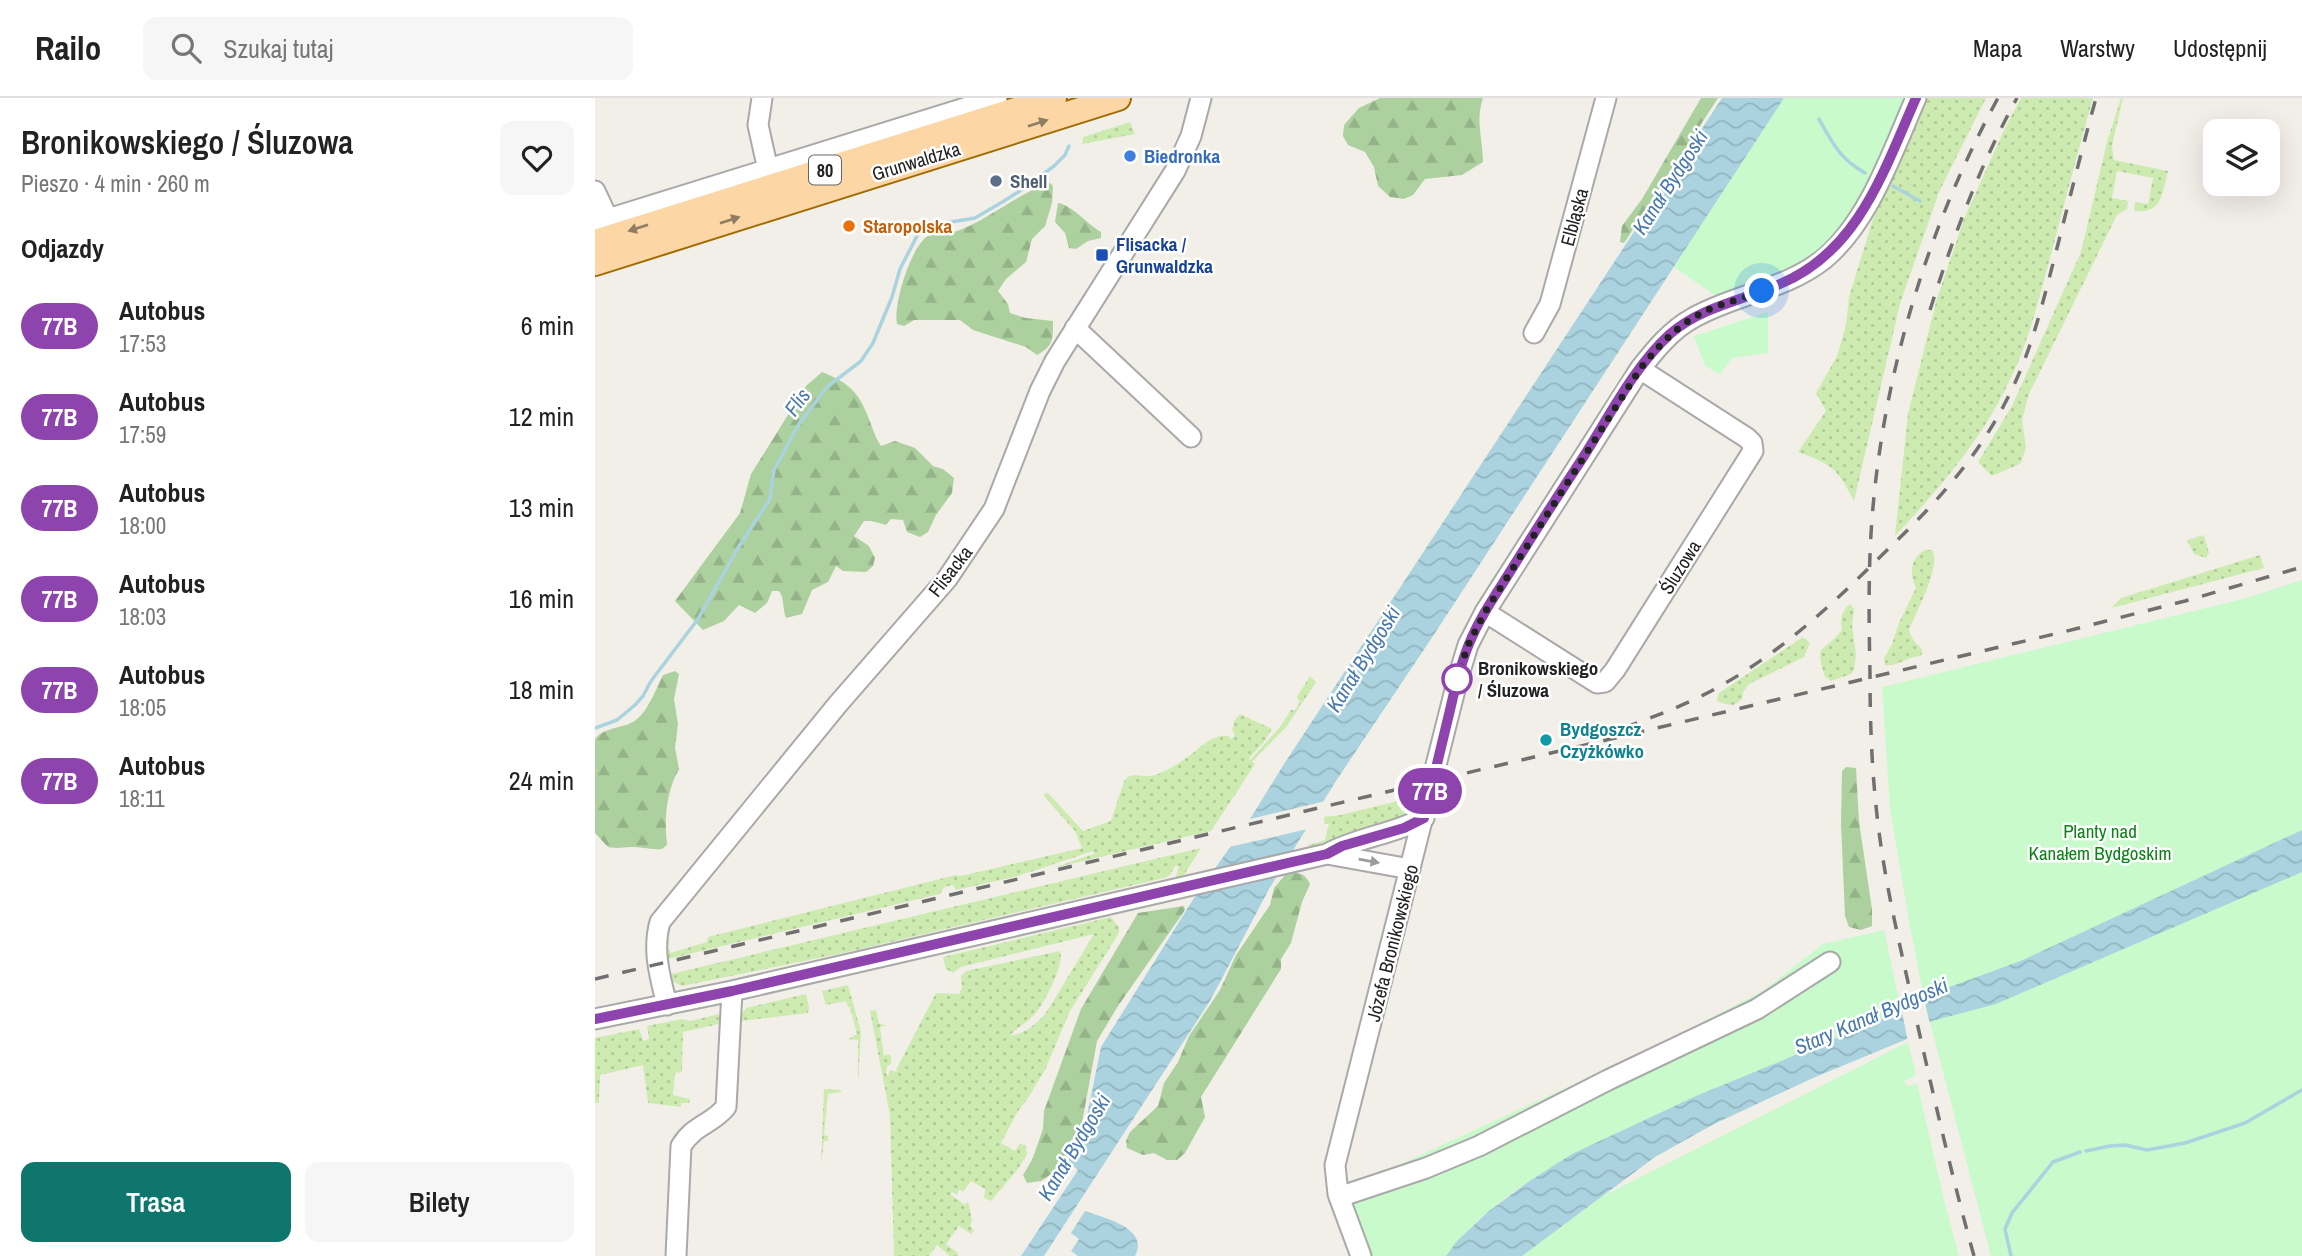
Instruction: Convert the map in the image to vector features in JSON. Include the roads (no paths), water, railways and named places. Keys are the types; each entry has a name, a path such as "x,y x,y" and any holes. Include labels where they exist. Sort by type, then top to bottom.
{"main road":[{"name":"Grunwaldzka","path":"595,242 1055,98"},
{"name":"Grunwaldzka","path":"595,263 1118,98"}],"street":[{"path":"762,98 758,125 768,170"},
{"path":"595,191 602,221 997,98"},
{"name":"Flisacka","path":"667,1004 659,973 656,942 660,922 838,704 947,579 994,509 1040,391 1055,361 1175,171 1191,136 1201,98"},
{"name":"Elbląska","path":"1534,333 1550,304 1606,98"},
{"name":"Józefa Bronikowskiego","path":"1361,1256 1339,1198 1335,1165 1463,659 1485,612 1640,369 1662,342 1691,319 1797,277 1832,251 1851,229 1881,177 1916,98"},
{"path":"1075,328 1191,437"},
{"name":"Śluzowa","path":"1485,612 1597,683 1609,679 1622,659 1750,457 1753,446 1747,438 1640,369"},
{"path":"595,1019 732,991 1321,855 1404,828 1424,818"},
{"path":"1384,835 1412,862"},
{"path":"1321,855 1412,862"},
{"path":"1339,1198 1426,1168 1490,1141 1619,1074 1758,1009 1830,962"},
{"path":"676,1256 681,1146 689,1133 717,1117 726,1107 732,991"}],"water":[{"name":"Kanał Bydgoski","path":"1722,98 1784,98 1336,781 1269,889 1210,1001 1044,1256 1021,1256 1078,1170 1068,1162 1072,1150 1081,1145 1101,1047 1194,898 1250,819"},
{"path":"2302,830 2302,872 1996,1004 1932,1021 1907,1039 1813,1078 1714,1124 1655,1157 1522,1256 1446,1256 1457,1241 1489,1211 1572,1154 1696,1096 1878,1021 1947,988 2023,960"},
{"path":"1085,1211 1131,1231 1138,1246 1135,1256 1078,1256 1071,1251 1079,1239 1071,1233"}],"waterway":[{"path":"1819,119 1843,156 1865,173"},
{"name":"Flis","path":"595,728 617,720 635,705 698,619 738,548 770,499 774,470 799,424 827,387 861,361 873,343 900,269 918,234 933,225 975,218 1026,187 1054,166 1065,155 1069,146"},
{"path":"1893,186 1920,201"},
{"path":"2086,1151 2125,1145 2147,1150 2185,1143 2245,1123 2302,1090"},
{"path":"2011,1256 2005,1229 2012,1213 2053,1162 2080,1152"}],"railway":[{"path":"1974,1256 1923,1048 1881,849 1872,750 1869,578 1878,465 1898,356 1930,249 1950,197 1998,98"},
{"path":"1930,310 1968,202 2017,98"},
{"path":"1624,728 1710,691 1744,672 1786,642 1845,591 1925,512 1963,468 1996,419 2023,364 2045,295 2096,98"},
{"path":"595,979 2063,632 2185,601 2302,567"}],"place":[{"name":"Biedronka","path":"1130,156"},
{"name":"Shell","path":"996,181"},
{"name":"Staropolska","path":"849,226"},
{"name":"Flisacka / Grunwaldzka","path":"1102,255"},
{"name":"Bronikowskiego / Śluzowa","path":"1457,679"},
{"name":"Bydgoszcz Czyżkówko","path":"1546,740"}],"park label":[{"name":"Planty nad Kanałem Bydgoskim","path":"2100,842"}],"water label":[{"name":"Stary Kanał Bydgoski","path":"1871,1016"}]}
